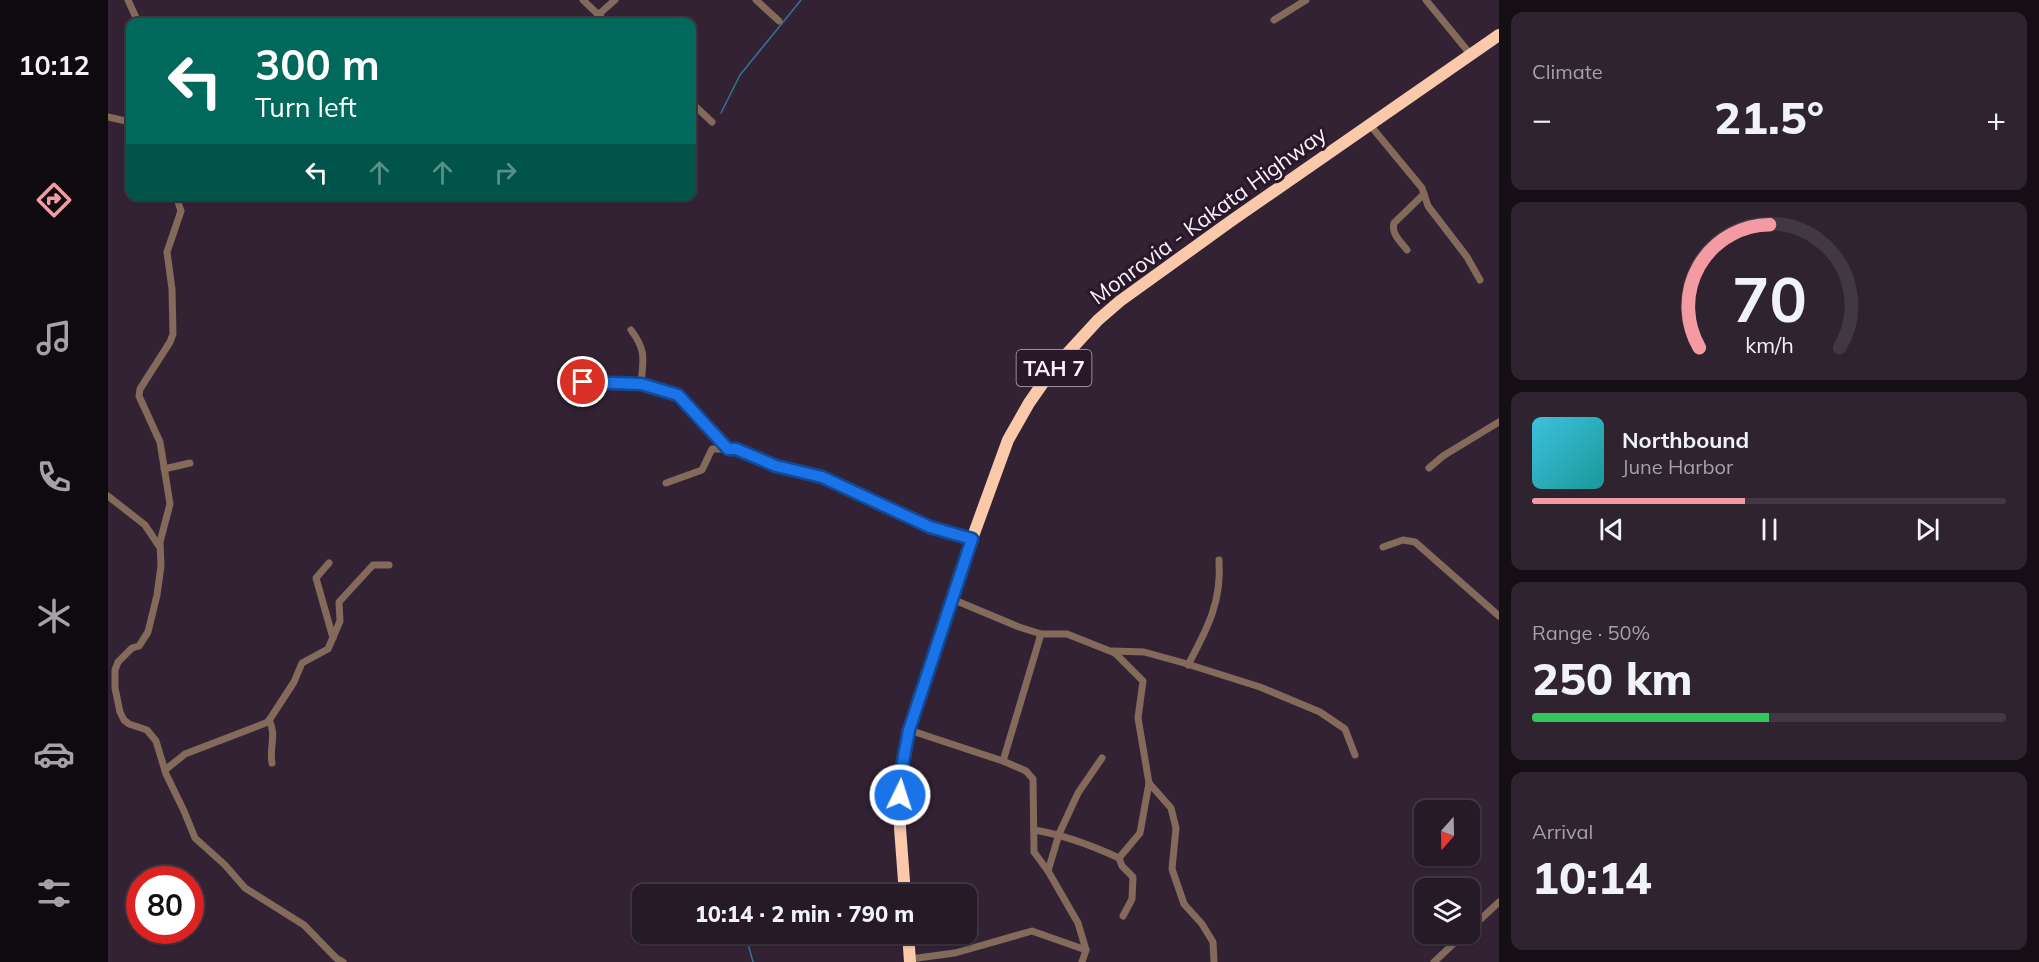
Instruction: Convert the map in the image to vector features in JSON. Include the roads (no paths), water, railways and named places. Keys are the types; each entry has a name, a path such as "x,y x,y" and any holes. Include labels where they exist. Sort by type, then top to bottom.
{"highway":[{"name":"Monrovia - Kakata Highway","path":"904,884 900,828 900,778 909,730 972,539 1008,440 1029,403 1052,370 1098,320 1120,301 1499,35"},
{"path":"909,944 910,960"}],"street":[{"path":"128,0 136,18"},
{"path":"582,0 601,18"},
{"path":"598,15 615,0"},
{"path":"756,0 779,21"},
{"path":"1274,20 1306,0"},
{"path":"1426,0 1472,55"},
{"path":"696,107 712,122"},
{"path":"108,117 126,121"},
{"path":"1370,125 1422,188 1428,206 1467,257 1480,280"},
{"path":"1407,250 1394,233 1394,223 1424,194"},
{"path":"178,201 181,211 167,252 172,289 173,334 140,389 139,396 158,435 170,504 160,547 161,566 157,595 148,632 139,646 132,648 118,662 114,678 116,698 124,720 147,730 160,750 165,770 195,838 201,845 245,888 304,925 336,958 343,962"},
{"path":"631,330 644,354 641,384"},
{"path":"583,382 641,384 678,395 728,449"},
{"path":"1430,468 1443,456 1499,422"},
{"path":"666,483 702,470 712,449 736,449 776,466 822,477 930,527 972,539"},
{"path":"164,469 190,463"},
{"path":"109,500 145,525 160,547"},
{"path":"1383,547 1403,540 1415,542 1499,616"},
{"path":"1188,664 1204,635 1219,597 1219,561"},
{"path":"329,563 316,578 333,638"},
{"path":"165,770 185,754 269,720 294,682 302,663 328,649 340,621 339,602 373,565 389,565"},
{"path":"952,599 1019,627 1041,634 1067,634 1115,653 1143,681 1138,718 1149,783 1140,833 1119,858"},
{"path":"1003,760 1041,634"},
{"path":"1113,651 1144,652 1188,664 1260,687 1320,712 1345,729 1354,754"},
{"path":"269,720 274,730 270,753 272,763"},
{"path":"909,730 1003,760 1026,771 1033,778 1034,852 1078,922 1086,950 1082,962"},
{"path":"1048,871 1059,834 1078,793 1102,758"},
{"path":"1149,783 1171,808 1176,828 1172,869 1184,904 1202,924 1213,942 1214,962"},
{"path":"1034,830 1059,834 1119,858 1122,866 1133,877 1132,899 1123,916"},
{"path":"1480,920 1499,902"},
{"path":"910,960 955,953 1032,931 1086,950"},
{"path":"1434,962 1453,944"}],"waterway":[{"path":"721,113 740,75 801,0"},
{"path":"748,944 753,962"}]}
